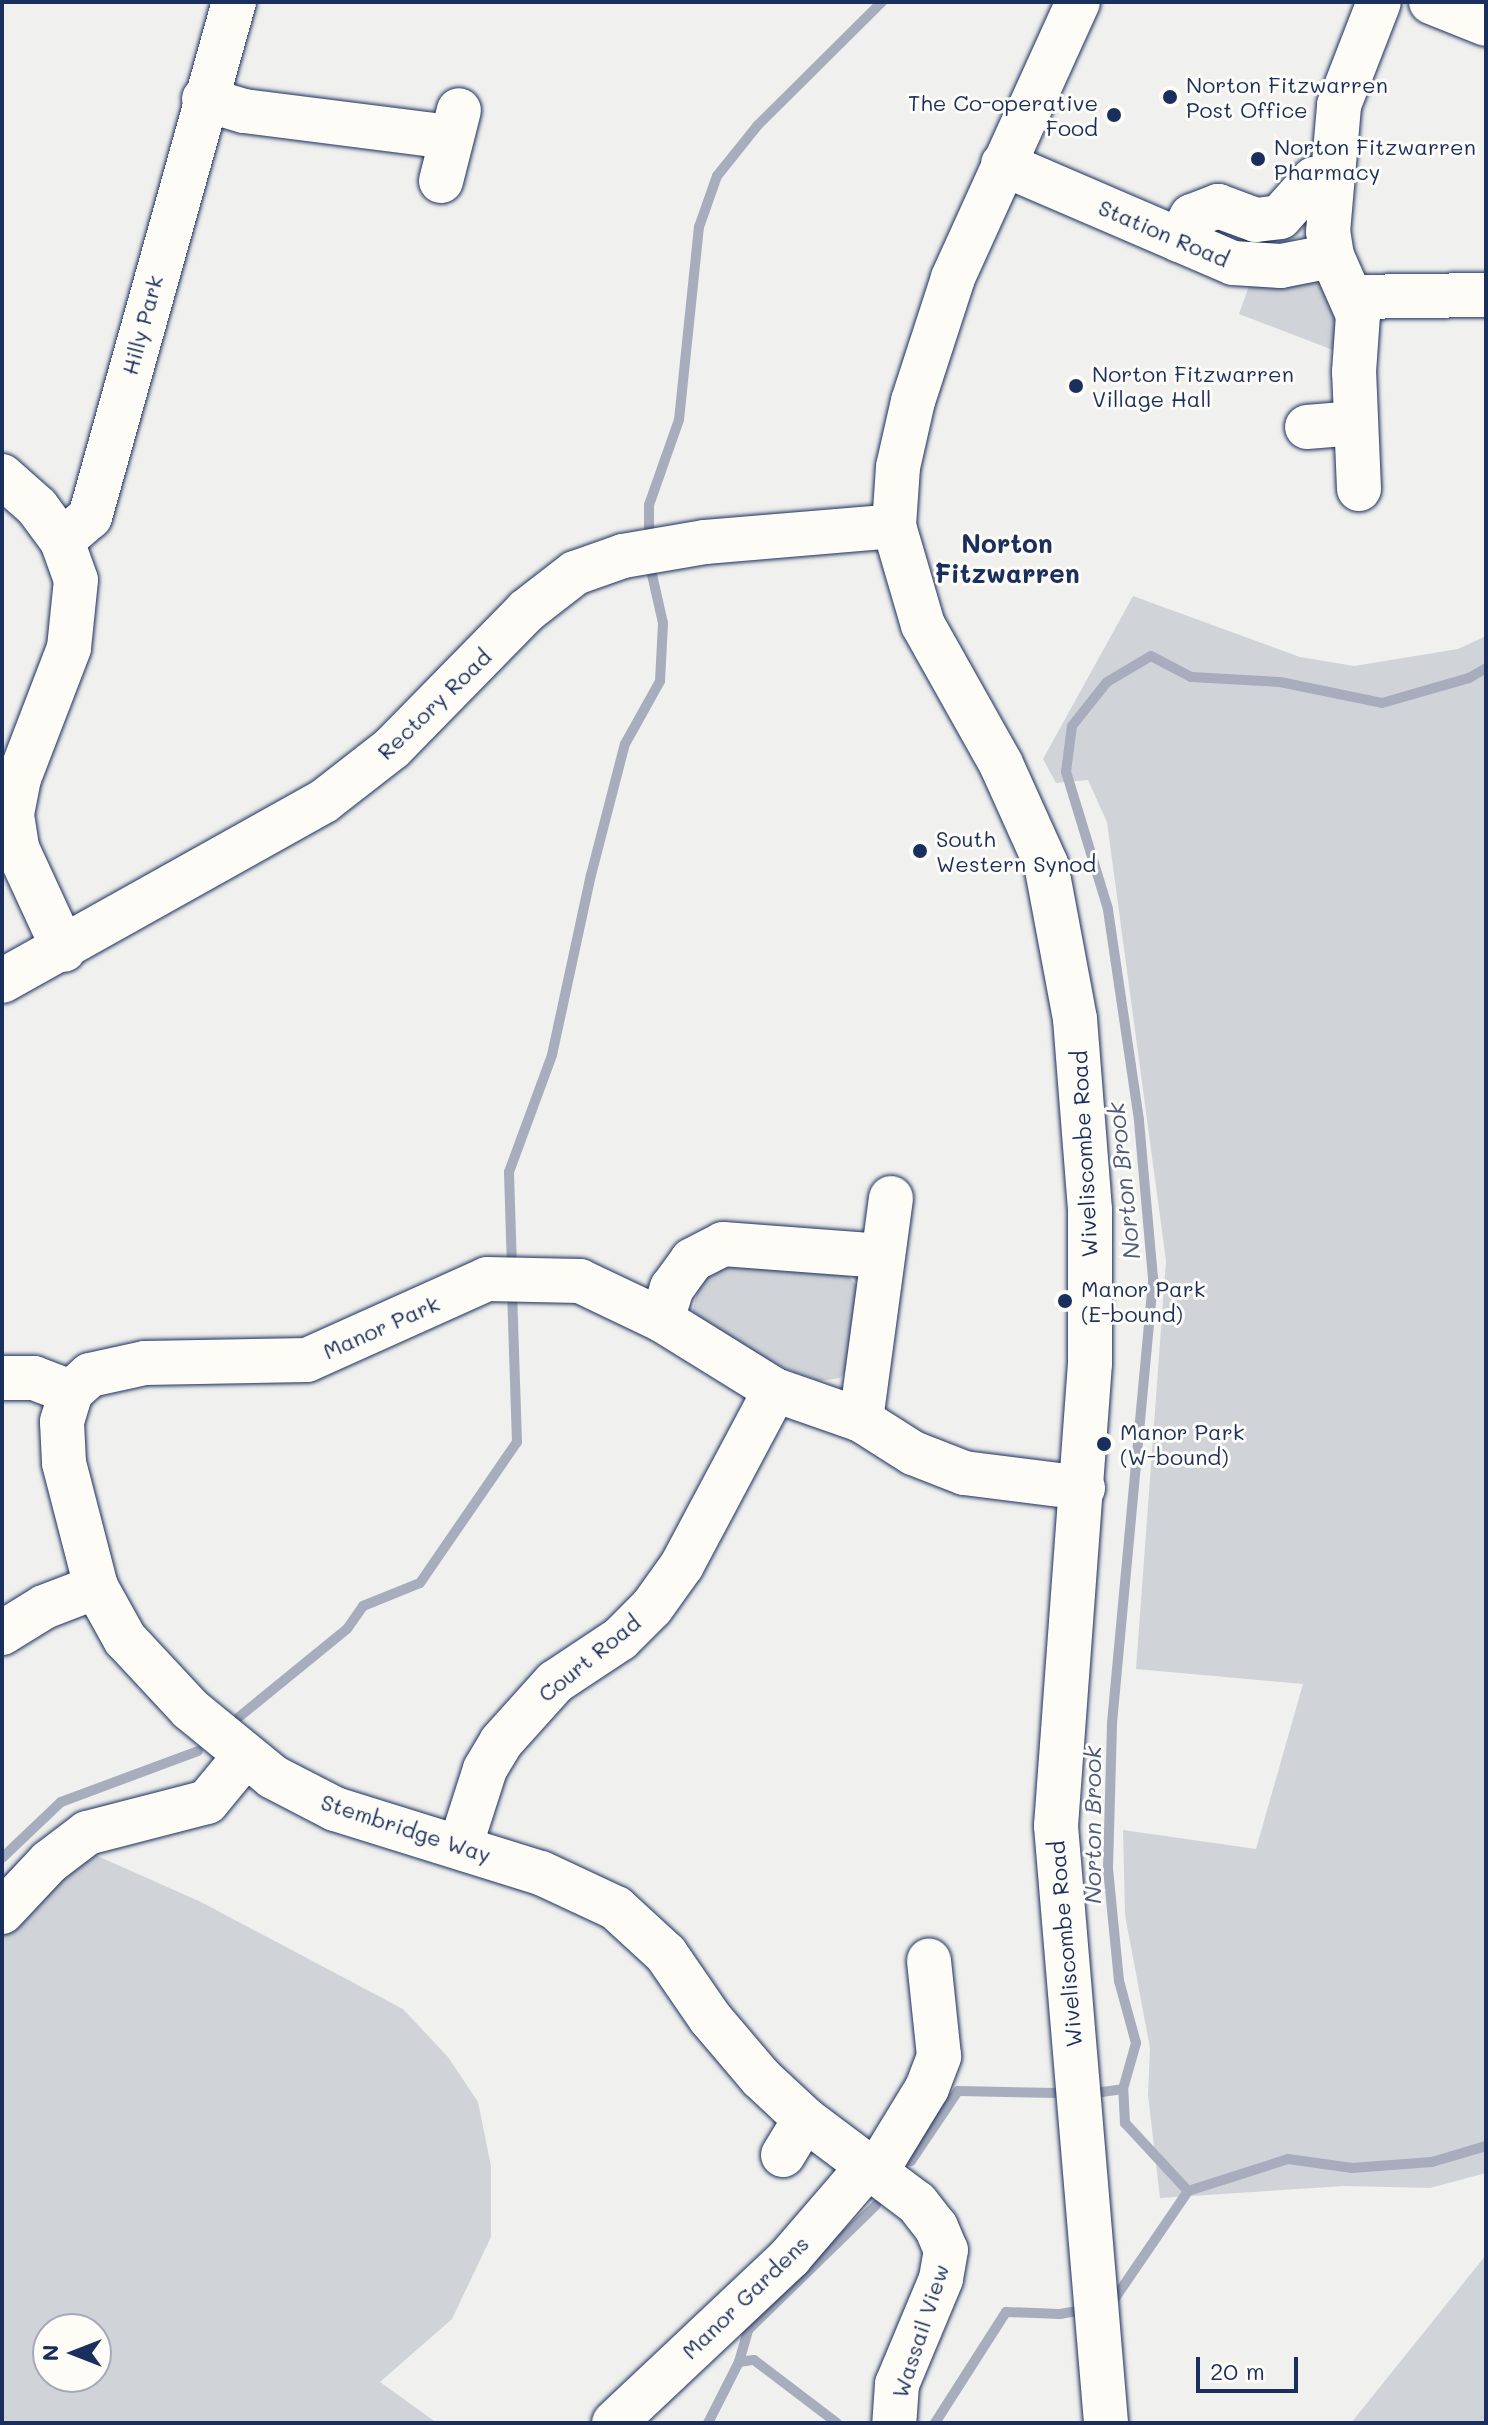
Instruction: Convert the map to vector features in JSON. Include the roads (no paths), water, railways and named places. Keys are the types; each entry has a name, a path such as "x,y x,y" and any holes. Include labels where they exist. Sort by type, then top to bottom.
{"street":[{"name":"Hilly Park","path":"62,541 90,517 204,99 234,2"},
{"name":"Wiveliscombe Road","path":"1078,2 953,278 913,401 898,467 894,526 923,625 1028,817 1046,864 1063,939 1083,1096 1090,1210 1083,1488 1056,1826 1092,2290 1106,2423"},
{"path":"1359,489 1354,297 1332,256 1332,179 1339,105 1379,2"},
{"path":"1431,2 1486,24"},
{"path":"204,99 244,111 454,123 441,181"},
{"name":"Station Road","path":"1003,164 1179,240 1253,267 1332,256"},
{"path":"1179,240 1192,216 1218,206 1256,220 1280,217 1314,179 1332,179"},
{"path":"1354,297 1486,295"},
{"path":"1307,427 1356,423"},
{"path":"2,476 37,507 62,541 76,580 74,627 19,778 12,815 17,848 64,950"},
{"name":"Rectory Road","path":"2,981 64,950 324,801 392,748 526,611 575,573 623,556 676,546 894,526"},
{"path":"861,1420 891,1198"},
{"path":"662,1320 672,1288 692,1260 723,1244 883,1256"},
{"name":"Manor Park","path":"71,1392 90,1375 145,1363 307,1360 487,1279 537,1277 580,1281 662,1320 775,1390 861,1420 913,1453 964,1473 1083,1488"},
{"path":"2,1378 34,1378 71,1392"},
{"name":"Court Road","path":"460,1847 485,1769 501,1742 555,1682 620,1639 652,1607 682,1565 775,1390"},
{"name":"Stembridge Way","path":"71,1392 62,1422 64,1463 96,1587 125,1639 190,1709 245,1756 335,1809 541,1873 616,1908 666,1954 794,2137 874,2167"},
{"path":"2,1633 44,1607 96,1587"},
{"path":"2,1912 49,1862 87,1833 207,1802 245,1756"},
{"path":"874,2167 927,2088 939,2056 916,2012 929,1961"},
{"name":"Manor Gardens","path":"614,2423 790,2257 874,2167"},
{"name":"Wassail View","path":"874,2167 917,2203 946,2250 941,2279 897,2384 894,2423"}],"waterway":[{"path":"649,536 649,505 679,420 699,227 717,176 757,126 882,2"},
{"path":"512,1268 509,1172 552,1055 591,875 625,744 660,681 663,623 650,566"},
{"name":"Norton Brook","path":"1111,2304 1188,2191 1125,2123 1123,2089 1136,2043 1119,1981 1108,1868 1112,1723 1153,1278 1139,1120 1108,909 1066,772 1072,726 1107,682 1151,656 1191,677 1280,682 1382,703 1469,678 1486,668"},
{"path":"239,1717 347,1629 363,1606 420,1583 517,1442 512,1288"},
{"path":"2,1858 61,1802 198,1751"},
{"name":"Norton Brook","path":"1095,2093 1123,2089"},
{"name":"Norton Brook","path":"911,2161 958,2091 1057,2093"},
{"path":"1188,2191 1288,2159 1352,2168 1432,2162 1486,2146"},
{"name":"Norton Brook","path":"739,2362 748,2330 876,2205"},
{"name":"Norton Brook","path":"935,2423 1006,2312 1060,2314 1087,2309"},
{"name":"Norton Brook","path":"708,2423 739,2362 754,2360 837,2423"}],"place":[{"name":"Norton Fitzwarren Post Office","path":"1170,97"},
{"name":"The Co-operative Food","path":"1114,115"},
{"name":"Norton Fitzwarren Pharmacy","path":"1258,159"},
{"name":"Norton Fitzwarren Village Hall","path":"1076,386"},
{"name":"South Western Synod","path":"920,851"},
{"name":"Manor Park (E-bound)","path":"1065,1301"},
{"name":"Manor Park (W-bound)","path":"1104,1444"}],"district":[{"name":"Norton Fitzwarren","path":"1007,559"}]}
